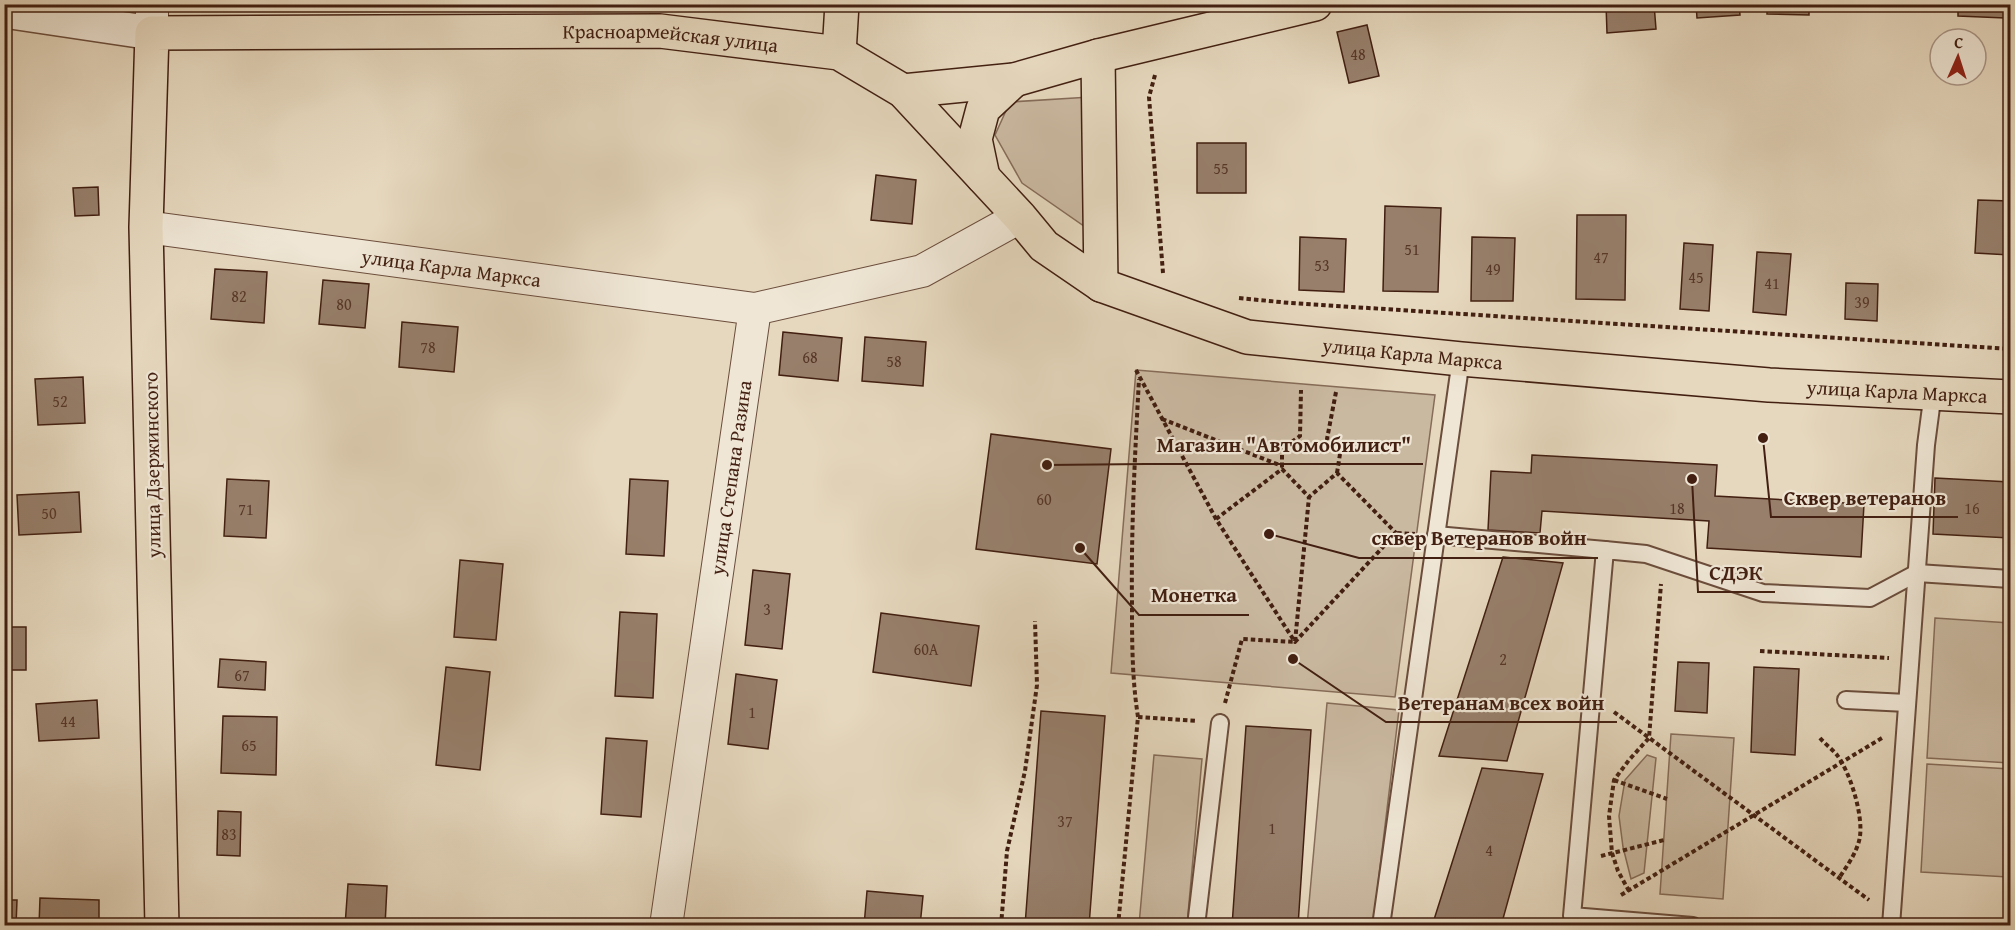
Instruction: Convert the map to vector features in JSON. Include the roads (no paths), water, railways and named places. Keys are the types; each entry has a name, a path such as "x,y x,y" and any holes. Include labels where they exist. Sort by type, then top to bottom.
{"main road":[{"path":"839,53 842,4"},
{"path":"903,91 1014,80 1315,4"},
{"name":"Красноармейская улица","path":"152,19 660,32 839,53 903,91"},
{"name":"улица Дзержинского","path":"152,19 146,226 162,926"},
{"path":"1098,57 1101,285"},
{"path":"983,177 975,139 983,109 1014,80"},
{"name":"улица Карла Маркса","path":"903,91 1044,246 1101,285 1247,336 1461,359 1769,385 2010,397"}],"street":[{"name":"Красноармейская улица","path":"4,10 152,19"},
{"path":"755,309 922,271 1020,217"},
{"name":"улица Карла Маркса","path":"146,226 755,309"},
{"name":"улица Степана Разина","path":"666,926 755,309"}],"lane":[{"path":"1381,926 1461,359"},
{"path":"1891,921 1926,445 1933,392"},
{"path":"1436,535 1646,554 1764,593 1870,598 1917,573 2010,579"},
{"path":"1605,550 1572,916 1692,926"},
{"path":"1846,700 1907,703"},
{"path":"1196,926 1220,723"}],"place":[{"name":"Сквер ветеранов","path":"1763,438"},
{"name":"Магазин \"Автомобилист\"","path":"1047,465"},
{"name":"СДЭК","path":"1692,479"},
{"name":"сквер Ветеранов войн","path":"1269,534"},
{"name":"Монетка","path":"1080,548"},
{"name":"Ветеранам всех войн","path":"1293,659"}]}
